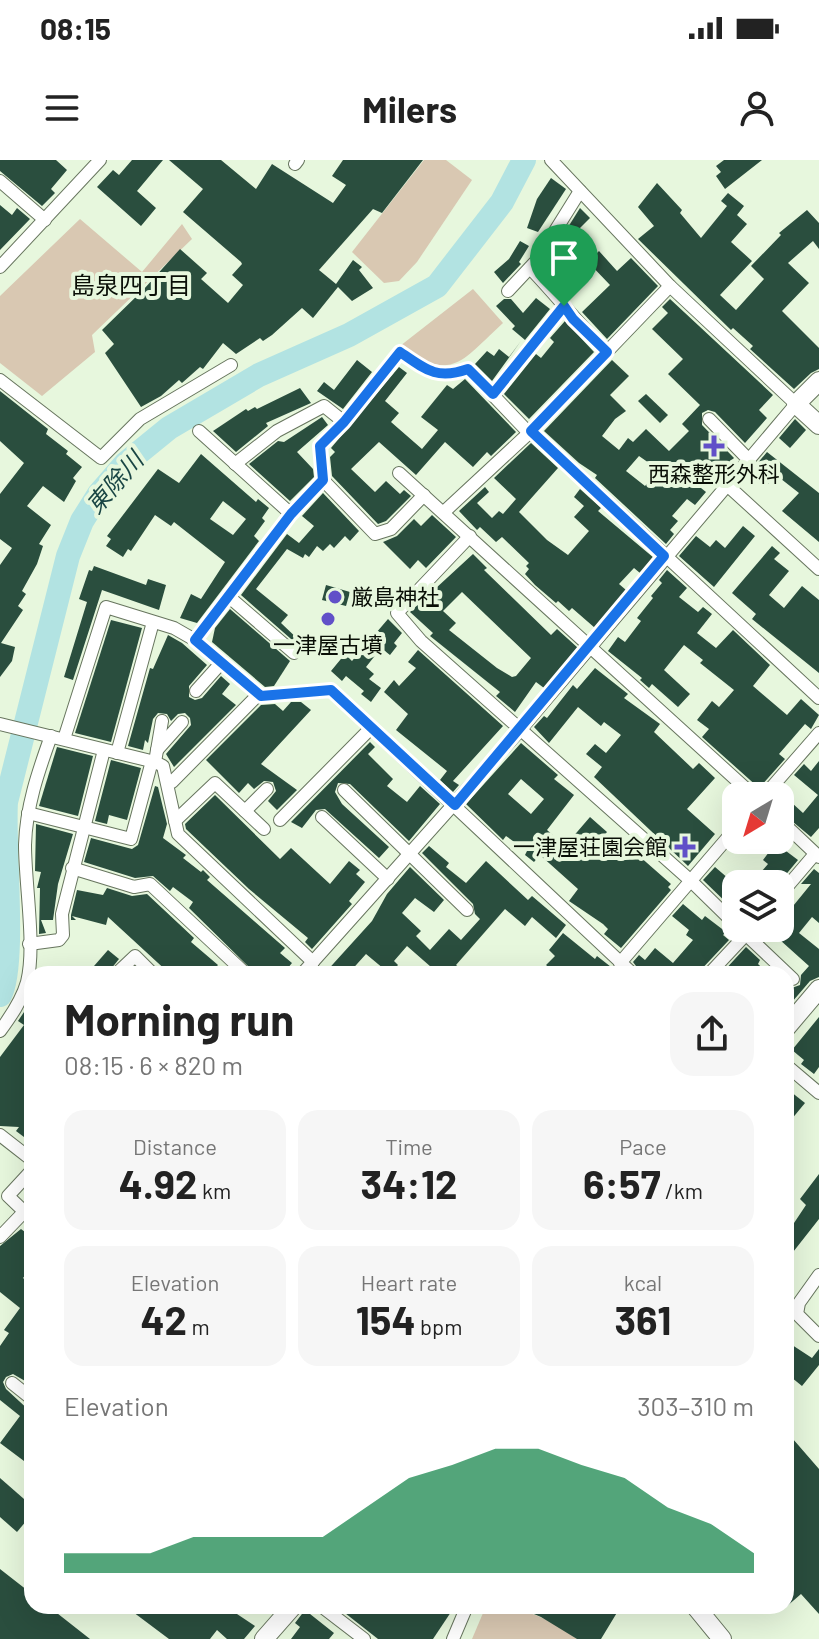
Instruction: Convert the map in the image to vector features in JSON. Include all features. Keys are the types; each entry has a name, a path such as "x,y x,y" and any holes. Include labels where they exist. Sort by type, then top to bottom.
{"main road":[{"path":"819,381 796,404 819,425"},
{"path":"794,1019 819,989"},
{"path":"264,1639 283,1614"},
{"path":"702,1614 722,1639"}],"street":[{"path":"309,966 521,729 664,556 796,404 670,286 551,160"},
{"path":"0,267 98,161"},
{"path":"0,181 45,220"},
{"path":"508,291 530,268 580,191"},
{"path":"530,268 573,319 607,352"},
{"path":"444,512 530,432 670,286"},
{"path":"493,394 564,306"},
{"path":"424,495 391,529 375,534 323,480 320,446 344,422 400,352 422,367 449,376 468,369 530,432 819,698"},
{"path":"0,380 101,458 140,419 231,365"},
{"path":"235,464 277,431 324,406 344,422"},
{"path":"709,419 748,459"},
{"path":"199,431 291,514"},
{"path":"399,473 739,782"},
{"path":"195,640 291,514 323,480"},
{"path":"726,484 819,569"},
{"path":"470,536 397,613 421,641 722,910"},
{"path":"228,596 294,653"},
{"path":"28,966 25,843 28,813 53,737 106,607 174,628 195,640 259,694"},
{"path":"29,944 59,940 63,935 62,914 83,827 153,622"},
{"path":"196,691 222,662"},
{"path":"172,782 259,694 331,690 624,966"},
{"path":"28,813 131,839 155,758 162,721"},
{"path":"155,758 182,722"},
{"path":"0,726 110,752 155,758 163,766 178,834 313,962"},
{"path":"280,820 371,728"},
{"path":"776,782 819,733"},
{"path":"175,821 215,783 264,829"},
{"path":"245,811 267,789"},
{"path":"344,790 365,803 409,856 467,910"},
{"path":"322,817 388,879"},
{"path":"794,832 816,850 794,878"},
{"path":"620,963 722,844"},
{"path":"72,868 134,887 150,884 237,966"},
{"path":"715,966 733,942"},
{"path":"756,942 780,966"},
{"path":"124,966 135,956 145,966"},
{"path":"0,1031 16,1009 24,989"},
{"path":"794,1072 819,1093"},
{"path":"0,1135 24,1154"},
{"path":"24,1179 8,1196 24,1212"},
{"path":"0,1237 24,1219"},
{"path":"819,1275 799,1303 797,1314 819,1336"},
{"path":"12,1383 24,1393"},
{"path":"331,1614 364,1639"},
{"path":"453,1639 464,1614"}],"shaded area":[{"path":"424,160 446,160 472,180 417,262 399,281 384,283 352,252"},
{"path":"80,219 142,272 182,224 192,239 92,335 95,352 42,396 0,363 0,296"},
{"path":"473,289 503,323 466,357 456,363 433,364 400,346"},
{"path":"483,1614 531,1614 577,1639 472,1639"}],"building":[{"path":"0,160 56,160 67,170 51,189 55,193 42,206 0,171"},
{"path":"132,160 163,160 137,191 156,208 141,226 97,187 113,170 119,175"},
{"path":"169,160 221,160 256,189 272,164 333,203 346,185 332,176 343,160 423,160 382,213 373,209 319,270 336,284 353,260 362,267 359,270 373,288 352,301 338,287 313,318 302,308 272,335 263,341 260,338 236,354 223,343 203,369 200,367 182,383 179,380 161,396 141,407 105,353 114,344 102,330 180,249 207,273 201,279 228,303 243,285 232,275 241,262 183,212 203,189"},
{"path":"724,160 762,160 725,189 716,176 721,172 716,166"},
{"path":"551,178 566,189 538,232 527,228 537,199"},
{"path":"657,183 682,210 680,213 701,238 727,206 721,201 728,193 744,206 737,215 747,224 731,242 752,261 720,295 736,310 764,279 751,266 781,235 779,233 807,210 819,223 819,249 813,241 788,263 809,283 782,311 819,348 819,369 794,389 750,349 753,346 733,328 731,330 638,239 654,226 638,207"},
{"path":"0,205 12,215 17,208 30,219 0,250"},
{"path":"580,208 590,218 571,237 565,232"},
{"path":"520,241 529,246 519,262 521,264 503,283 494,272 509,259"},
{"path":"566,247 589,270 572,287 568,282 564,287 543,267 551,255 554,259"},
{"path":"599,251 617,271 631,258 658,286 607,339 582,312 610,285 588,262"},
{"path":"536,298 550,309 525,340 512,329 515,326 496,306 504,299 511,299 523,313"},
{"path":"670,299 773,395 759,410 767,418 745,443 715,412 708,410 702,413 702,425 734,458 701,488 706,492 695,505 687,499 672,516 678,521 670,530 674,534 666,544 595,478 597,475 544,431 612,360 629,376 610,395 626,411 602,436 619,450 628,438 633,442 646,429 669,451 689,431 682,424 700,405 668,374 683,359 652,329 668,313 662,307","holes":["639,456 659,470 645,486 626,471"]},
{"path":"565,321 594,352 529,419 504,394 536,354 541,358 554,342 550,338"},
{"path":"521,341 492,381 475,364 487,351 494,356 499,349 509,357"},
{"path":"357,360 372,372 343,409 317,391 324,382 334,390"},
{"path":"399,367 407,373 385,401 399,413 391,422 422,449 438,430 421,417 447,385 453,389 465,379 516,432 491,456 487,452 473,467 445,442 416,475 379,442 351,469 375,492 386,481 400,494 404,490 411,496 386,521 378,524 332,476 330,457 335,452 331,448"},
{"path":"300,388 311,403 266,423 268,426 236,452 213,431 246,409 257,409"},
{"path":"0,391 48,429 46,434 82,467 73,478 76,481 64,502 43,486 27,506 51,525 39,544 43,546 37,564 22,591 26,594 18,606 23,610 1,643 15,647 12,661 0,677 0,565 12,548 0,539 0,494 24,463 0,441"},
{"path":"646,394 668,415 660,423 638,401"},
{"path":"322,417 328,425 297,452 313,469 314,477 290,501 249,464 278,441 284,442"},
{"path":"795,419 806,430 790,448 779,438"},
{"path":"531,443 558,468 519,512 547,540 568,555 589,531 574,517 584,506 574,497 580,489 601,508 598,511 654,558 640,573 634,568 619,584 626,590 595,628 572,608 569,611 558,601 556,603 535,585 525,574 529,563 502,537 496,542 480,527 477,530 459,511 485,487 489,492 477,503 492,518 499,511 503,514 516,499 494,478"},
{"path":"767,452 819,493 819,542 782,511 799,493 776,475 767,485 751,471"},
{"path":"201,454 256,502 258,499 269,508 262,518 265,521 254,536 259,541 197,623 180,618 191,594 201,599 225,562 174,522 171,526 155,515 131,551 128,549 123,557 106,546 111,539 107,536 158,469 179,483","holes":["223,501 246,519 233,535 210,519"]},
{"path":"323,493 359,531 350,541 345,536 334,548 330,544 323,551 317,546 309,557 305,554 303,558 287,549 256,589 288,615 281,623 302,643 299,646 241,595 287,534 299,543 314,526 302,516"},
{"path":"432,515 456,537 426,568 418,560 410,569 383,542 397,536 414,519 421,526"},
{"path":"743,526 755,536 714,587 679,556 696,536 710,547 716,540 725,548"},
{"path":"772,546 780,553 774,559 789,571 769,595 784,608 802,586 819,600 819,673 752,619 756,614 732,593"},
{"path":"473,554 487,568 484,570 551,635 557,629 578,648 544,688 536,682 515,712 496,696 500,692 430,636 433,633 410,612","holes":["462,592 531,658 512,677 449,630 456,623 443,611"]},
{"path":"94,566 146,585 148,579 166,585 159,610 102,590 73,680 64,677 87,602 79,599 89,570 92,571"},
{"path":"667,570 687,588 679,597 698,612 703,607 712,614 697,633 716,648 733,630 770,665 753,686 787,715 801,699 819,715 811,729 805,724 779,754 785,759 764,782 752,782 702,737 709,729 697,720 712,701 719,707 734,690 700,663 703,660 684,645 664,670 690,694 678,707 652,684 649,688 640,680 642,678 608,651 618,637 625,642 641,621 637,618 662,583 659,580"},
{"path":"326,585 350,592 346,606 322,600"},
{"path":"230,609 290,661 274,686 265,687 212,642 215,628"},
{"path":"388,619 402,633 390,655 381,648 366,667 374,674 369,679 381,688 371,702 361,694 364,691 346,676 342,681 331,671 345,654 352,661"},
{"path":"111,620 142,628 111,742 75,733"},
{"path":"168,635 207,665 189,686 189,697 195,700 202,698 221,676 230,684 222,694 236,705 174,767 166,754 191,725 185,713 178,714 171,721 167,714 158,713 143,750 128,746 150,668 153,669"},
{"path":"418,650 503,726 453,781 459,785 453,792 440,780 447,771 396,730 408,714 384,692 394,680 399,686 416,668 408,662"},
{"path":"595,668 628,694 624,698 660,724 654,732 693,769 699,763 715,778 687,809 715,834 688,866 594,777 602,767 586,754 595,744 606,753 621,735 604,722 601,726 578,707 549,743 534,727 544,716 547,718 573,685 577,689"},
{"path":"291,702 301,702 311,710 261,764 297,790 277,810 268,801 276,791 273,782 264,781 254,789 248,783 239,793 206,760 261,705 275,704 283,711"},
{"path":"370,742 375,747 368,754 393,779 387,786 407,802 420,786 440,804 409,841 350,784 338,783 335,792 342,804 389,847 379,858 325,809 316,810 302,828 291,822"},
{"path":"521,743 558,775 554,779 574,795 547,830 565,846 590,817 607,832 602,838 624,857 630,848 671,884 668,887 671,890 621,948 604,934 608,929 603,924 569,901 578,889 540,855 534,862 525,855 527,851 506,836 503,840 466,804","holes":["521,779 544,799 531,814 508,794"]},
{"path":"57,747 93,756 78,816 39,806"},
{"path":"111,760 141,768 127,820 109,815 107,824 95,821"},
{"path":"819,761 819,828 811,837 794,823 794,805 803,813 818,795 794,775 804,764 811,771"},
{"path":"155,786 158,787 167,824 163,838 186,855 183,858 201,872 203,870 210,877 207,880 285,948 280,953 292,963 290,966 248,966 189,908 193,902 173,887 170,891 153,876 135,878 84,862 91,838 132,849 138,845"},
{"path":"215,795 280,859 291,848 330,884 349,861 360,870 356,874 365,882 349,901 352,904 312,949 305,942 308,938 249,889 186,829 185,824"},
{"path":"36,824 73,834 58,884 53,920 41,920 46,933 39,934 40,888 37,888 41,872 35,871"},
{"path":"429,846 449,863 446,867 466,883 486,861 528,900 532,896 566,925 556,938 532,917 525,926 505,909 457,966 430,966 407,946 394,961 397,966 380,966 366,954 355,966 331,966 372,921 387,894 410,867 444,900 434,912 415,898 402,913 421,931 416,936 430,950 449,929 461,940 480,919 475,914 473,904 422,853"},
{"path":"768,854 790,854 798,860 790,870 763,870 768,864 763,860"},
{"path":"715,867 722,873 722,898 703,880"},
{"path":"814,869 819,873 819,923 812,917 799,933 819,949 819,977 810,981 794,1000 794,987 800,985 801,975 809,966 782,942 794,942 794,905 811,884 801,884"},
{"path":"107,888 132,896 147,894 194,938 191,942 218,965 161,966 108,917 106,925 72,916 76,920 71,920 77,890 103,895"},
{"path":"683,904 702,920 705,916 722,929 722,942 727,942 705,966 636,966 633,962 639,955 645,960 655,948 673,963 693,940 686,935 689,930 672,916"},
{"path":"563,933 595,959 597,956 610,966 547,966 555,956 549,950"},
{"path":"746,947 760,960 760,966 728,966"},
{"path":"108,950 119,959 113,966 94,966"},
{"path":"819,1017 819,1067 814,1074 801,1064 804,1060 794,1052 794,1048"},
{"path":"24,1025 24,1137 16,1131 19,1127 0,1126 0,1057"},
{"path":"794,1094 805,1103 794,1116"},
{"path":"819,1174 819,1219 794,1251 794,1223 806,1205 800,1199"},
{"path":"21,1229 24,1231 24,1380 13,1374 3,1382 6,1389 24,1406 24,1461 0,1443 20,1416 0,1400 0,1346 9,1333 4,1330 20,1308 0,1292 0,1246"},
{"path":"794,1346 812,1358 819,1349 819,1365 802,1386 794,1380"},
{"path":"794,1440 819,1469 819,1614 801,1594 794,1600"},
{"path":"0,1478 24,1499 24,1524 17,1532 0,1517"},
{"path":"0,1569 24,1588 24,1614 58,1614 90,1639 0,1639"},
{"path":"136,1614 237,1614 255,1626 244,1639 227,1639 217,1630 210,1639 169,1639"},
{"path":"302,1614 310,1614 334,1633 329,1639 291,1639 300,1627 295,1623"},
{"path":"346,1614 450,1614 433,1639 378,1639"},
{"path":"534,1614 616,1614 601,1639 577,1639"}],"waterway":[{"name":"東除川","path":"0,995 5,980 8,932 6,802 68,556 82,521 99,494 126,463 169,428 259,375 349,335 437,286 502,202 524,160"}],"place":[{"name":"西森整形外科","path":"714,446"},
{"name":"厳島神社","path":"335,597"},
{"name":"一津屋古墳","path":"328,619"},
{"name":"一津屋荘園会館","path":"685,847"}],"district":[{"name":"島泉四丁目","path":"131,286"}],"route":[{"path":"564,306 607,352 531,431 664,556 592,646 455,805 331,690 261,696 195,640 291,514 323,480 320,446 344,422 400,352 422,367 449,376 468,369 493,394 564,306"}]}
